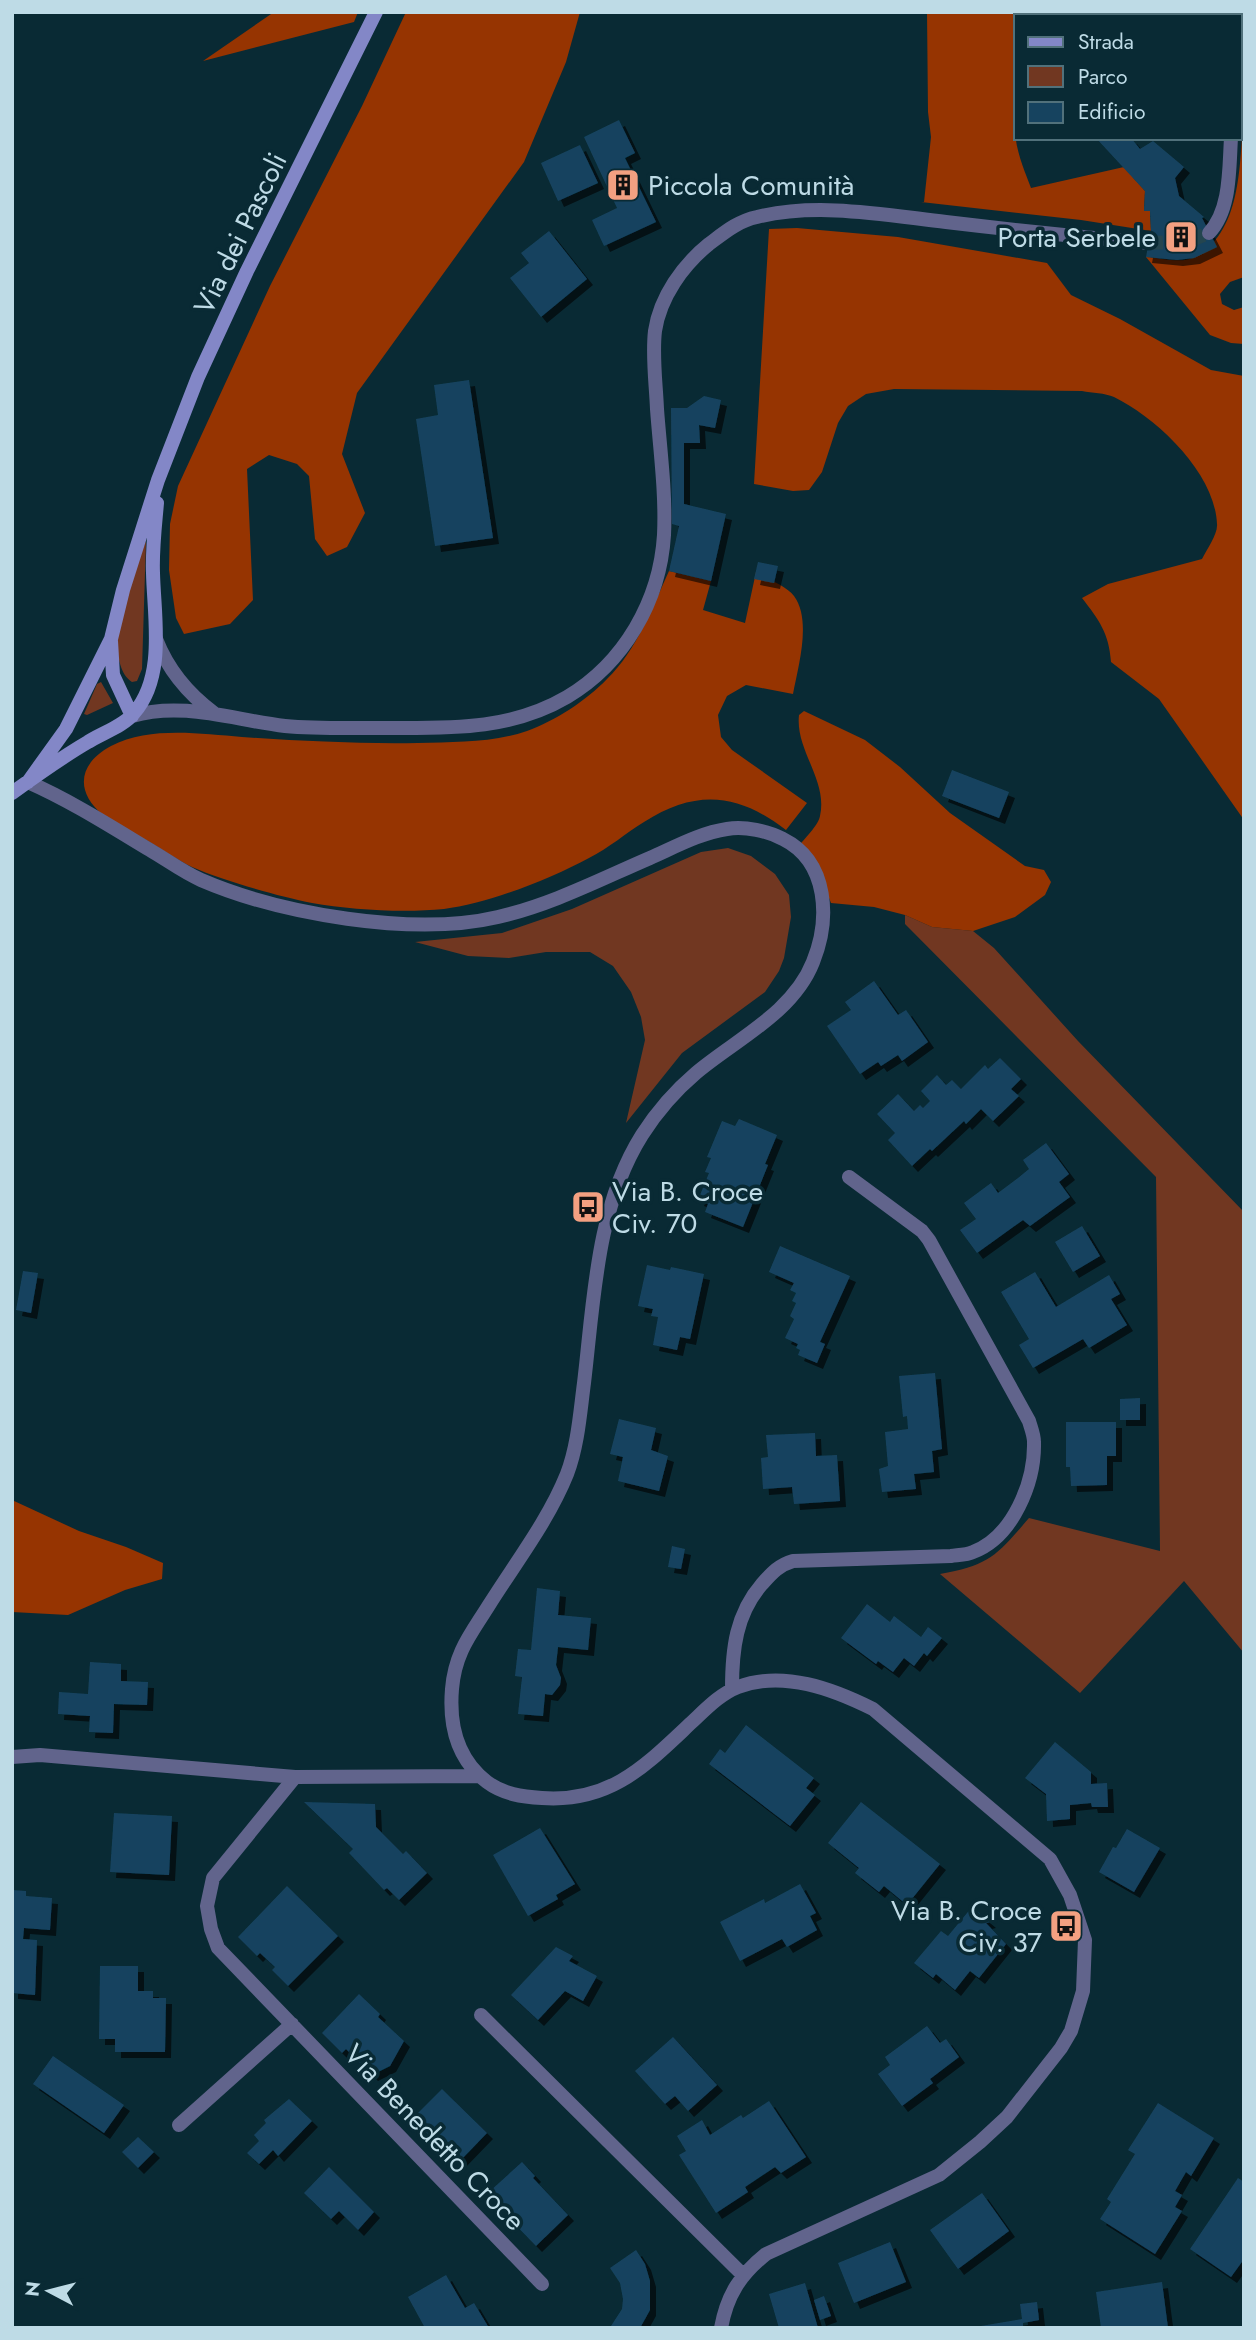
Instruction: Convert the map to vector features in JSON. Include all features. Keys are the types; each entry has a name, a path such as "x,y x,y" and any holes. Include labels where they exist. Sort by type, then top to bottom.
{"street":[{"name":"Via dei Pascoli","path":"28,782 66,729 111,639 123,590 158,480 198,377 247,271 376,12"},
{"path":"1209,233 1218,223 1222,211 1231,140"},
{"path":"12,793 85,744 132,716 150,710 178,709 284,726 318,728 477,726 529,716 569,696 608,664 638,625 652,595 664,535 655,363 655,333 659,313 681,271 700,251 732,226 756,217 790,211 818,210 1149,243"},
{"name":"Via dei Pascoli","path":"132,716 144,700 152,678 155,636 153,570 158,480"},
{"name":"Via dei Pascoli","path":"155,636 179,681 197,700 215,713"},
{"path":"111,639 113,675 132,716"},
{"path":"28,782 60,796 197,878 278,906 331,916 437,924 496,918 563,896 699,836 732,828 758,830 781,837 800,850 813,865 822,889 824,916 813,965 803,982 776,1011 692,1076 645,1129 627,1160 601,1241 578,1433 569,1468 554,1502 459,1653 452,1690 453,1730 461,1753 479,1776 498,1789 522,1797 551,1799 611,1788 641,1769 712,1703 732,1689 771,1681 799,1683 846,1695 873,1709 1050,1859 1070,1895 1085,1940 1083,1991 1071,2031 1061,2048 1007,2117 939,2175 766,2254 743,2275 731,2293 721,2328"},
{"path":"732,1689 732,1656 739,1623 749,1599 783,1563 951,1556 973,1552 996,1538 1010,1521 1025,1494 1031,1471 1034,1441 1029,1421 929,1240 922,1231 849,1177"},
{"path":"12,1757 40,1755 295,1777 479,1776"},
{"name":"Via Benedetto Croce","path":"295,1777 213,1878 206,1906 218,1948 542,2284"},
{"path":"481,2015 743,2275"},
{"path":"179,2125 292,2024"}],"green space":[{"path":"146,541 142,669 137,681 132,682 126,677 119,661 118,631 124,596"},
{"path":"101,682 113,703 84,714 97,684"},
{"path":"728,848 751,856 775,874 789,895 791,917 784,958 765,992 682,1053 626,1123 645,1040 641,1017 631,992 613,966 590,952 546,952 509,958 468,956 415,942 502,933 572,909 701,852"},
{"path":"905,915 932,927 973,931 994,948 1078,1041 1244,1212 1244,1653 1184,1581 1080,1693 940,1574 982,1562 1000,1550 1029,1518 1160,1551 1156,1177 905,924"}],"shaded area":[{"path":"274,12 358,12 354,22 203,61"},
{"path":"406,12 580,12 566,62 524,162 357,393 342,454 365,513 347,547 327,556 315,539 309,476 297,464 269,455 247,469 253,600 230,624 184,634 176,618 169,570 170,524 178,486 270,286 362,106"},
{"path":"927,12 1066,12 1014,14 1014,140 1017,140 1031,188 1124,167 1145,191 1144,211 1150,211 1151,231 1081,220 921,202 924,202 931,137 928,112"},
{"path":"1244,112 1244,277 1230,282 1220,294 1222,304 1234,310 1244,307 1244,344 1231,343 1210,335 1146,257 1190,259 1211,245 1223,230 1236,192"},
{"path":"797,228 898,237 1047,263 1071,295 1211,370 1244,376 1244,820 1159,699 1111,662 1102,627 1082,598 1108,584 1202,559 1216,532 1214,505 1195,467 1165,433 1131,406 1110,396 1082,391 894,389 866,394 848,406 838,423 822,472 809,490 793,491 754,484 769,229"},
{"path":"669,571 711,581 703,610 745,623 756,572 787,589 799,606 803,630 793,694 746,685 727,696 718,715 721,737 732,750 807,803 786,830 751,808 716,800 699,800 663,811 589,858 537,882 498,896 444,909 378,910 312,903 251,888 205,872 186,864 103,815 94,806 84,787 87,769 100,753 111,746 142,736 192,733 330,742 418,743 487,740 527,731 559,716 580,702 618,668 643,628"},
{"path":"804,711 865,740 900,767 950,813 1025,866 1044,870 1051,882 1045,895 1015,917 973,931 932,927 905,915 874,907 831,903 824,885 798,847 819,820 821,803 820,790 799,728 799,715"},
{"path":"12,1500 79,1531 163,1563 162,1579 125,1590 68,1615 12,1612"}],"building":[{"name":"Piccola Comunità","path":"619,120 635,153 625,158 656,222 604,246 592,220 617,208 584,137"},
{"path":"1098,140 1133,140 1140,149 1153,141 1184,167 1175,178 1179,196 1204,217 1202,218 1217,247 1194,258 1177,260 1146,257 1151,231 1150,211 1144,211 1145,191"},
{"path":"580,145 598,183 558,201 541,163"},
{"path":"549,231 587,279 541,317 510,278 529,263 521,253"},
{"path":"469,380 493,538 435,546 416,419 438,415 434,385"},
{"path":"704,396 721,400 715,428 699,425 700,443 684,443 684,504 726,514 711,581 669,571 679,526 672,524 671,408 687,408"},
{"path":"758,562 778,566 774,583 754,579"},
{"path":"952,770 1009,792 999,818 942,796"},
{"path":"874,981 898,1015 906,1010 928,1042 902,1061 898,1055 881,1066 878,1062 860,1074 827,1026 851,1010 845,1002"},
{"path":"1000,1058 1021,1079 1011,1089 1019,1096 993,1121 981,1109 912,1166 888,1140 895,1133 877,1114 898,1094 914,1111 920,1105 923,1108 930,1101 921,1091 937,1075 946,1085 952,1080 961,1089 985,1065 988,1069"},
{"path":"739,1119 777,1135 743,1227 705,1212 708,1204 698,1200 709,1173 705,1172 711,1158 707,1157 722,1121 735,1126"},
{"path":"1046,1143 1069,1174 1059,1182 1070,1197 1030,1226 1023,1220 977,1253 960,1230 976,1219 964,1203 991,1183 998,1193 1029,1169 1023,1160"},
{"path":"1082,1226 1100,1256 1073,1272 1055,1242"},
{"path":"780,1246 850,1276 820,1342 825,1344 817,1363 798,1355 798,1344 785,1338 794,1319 790,1316 796,1303 792,1301 796,1293 790,1290 794,1283 769,1272"},
{"path":"647,1265 704,1274 690,1339 680,1337 677,1350 653,1345 658,1317 651,1316 653,1309 638,1306"},
{"path":"23,1271 38,1273 31,1313 16,1310"},
{"path":"1035,1272 1056,1307 1109,1275 1120,1294 1111,1299 1127,1325 1089,1348 1083,1339 1033,1368 1019,1345 1029,1339 1001,1292"},
{"path":"935,1373 942,1449 932,1451 934,1472 914,1474 916,1489 882,1492 879,1469 888,1466 885,1432 908,1429 907,1416 903,1417 899,1376"},
{"path":"1140,1398 1140,1420 1120,1420 1120,1399"},
{"path":"619,1419 656,1428 651,1450 668,1456 659,1491 618,1481 623,1457 610,1454"},
{"path":"1066,1422 1116,1422 1116,1456 1107,1456 1107,1485 1071,1486 1070,1467 1066,1467"},
{"path":"815,1433 816,1456 837,1455 840,1501 794,1504 792,1487 763,1489 761,1458 768,1457 766,1435"},
{"path":"672,1546 685,1549 681,1569 668,1567"},
{"path":"537,1588 560,1591 558,1615 591,1618 588,1650 558,1647 556,1665 561,1678 560,1685 552,1695 545,1694 543,1716 518,1714 522,1677 515,1676 518,1649 531,1650"},
{"path":"867,1604 890,1622 894,1616 921,1637 928,1627 942,1638 927,1656 924,1653 914,1666 904,1658 893,1672 878,1661 876,1664 841,1638"},
{"path":"90,1662 121,1664 121,1681 148,1682 147,1705 114,1704 113,1733 89,1732 90,1716 58,1714 59,1692 88,1694"},
{"path":"746,1725 814,1778 806,1788 815,1795 790,1826 709,1764 720,1749 725,1753"},
{"path":"1055,1742 1091,1772 1091,1784 1107,1783 1108,1807 1092,1807 1091,1803 1070,1805 1070,1819 1047,1821 1046,1794 1025,1778"},
{"path":"304,1802 375,1804 376,1827 403,1854 406,1851 427,1873 399,1900 387,1888 384,1890 349,1853 353,1849"},
{"path":"861,1802 940,1864 907,1905 884,1886 879,1892 855,1873 859,1868 828,1843"},
{"path":"114,1813 172,1816 169,1875 110,1872"},
{"path":"540,1828 575,1884 556,1895 558,1899 528,1916 493,1855"},
{"path":"1127,1829 1160,1848 1134,1892 1099,1872"},
{"path":"800,1884 816,1913 810,1916 817,1930 787,1947 782,1939 740,1961 720,1922 764,1899 765,1903"},
{"path":"287,1886 338,1936 288,1986 272,1970 275,1967 260,1953 257,1956 238,1937"},
{"path":"12,1890 26,1891 26,1896 52,1898 50,1930 24,1928 23,1939 37,1940 35,1995 12,1993"},
{"path":"972,1907 990,1922 986,1923 1006,1944 979,1978 970,1971 955,1990 936,1974 933,1978 914,1963 941,1931 948,1936"},
{"path":"556,1947 573,1956 569,1961 597,1976 583,2001 565,1991 538,2020 511,1995"},
{"path":"100,1966 138,1966 138,1991 153,1991 153,1998 166,1998 165,2052 115,2052 115,2039 99,2039"},
{"path":"359,1994 380,2014 378,2017 404,2041 390,2066 372,2075 346,2049 342,2053 322,2033"},
{"path":"927,2026 940,2043 946,2039 959,2057 930,2079 933,2083 902,2106 878,2074 890,2065 885,2057"},
{"path":"673,2037 717,2085 688,2111 675,2096 665,2104 635,2071"},
{"path":"53,2056 124,2105 104,2133 33,2084"},
{"path":"442,2089 487,2133 458,2163 412,2119"},
{"path":"289,2099 312,2121 278,2156 273,2150 259,2164 247,2153 259,2141 254,2135 266,2123 264,2120"},
{"path":"769,2101 806,2157 781,2173 775,2167 745,2187 748,2192 716,2213 679,2155 686,2151 677,2136 702,2120 710,2135"},
{"path":"1158,2103 1214,2138 1191,2176 1186,2172 1175,2191 1182,2195 1175,2207 1182,2211 1155,2254 1100,2219 1111,2202 1107,2199 1135,2154 1128,2150"},
{"path":"138,2137 154,2152 138,2168 122,2152"},
{"path":"522,2162 535,2176 533,2178 568,2215 536,2246 505,2214 508,2211 489,2192"},
{"path":"329,2167 374,2212 358,2230 339,2211 331,2219 304,2193"},
{"path":"1238,2178 1244,2182 1244,2259 1231,2277 1190,2249"},
{"path":"982,2193 1009,2231 958,2269 930,2230"},
{"path":"890,2242 906,2282 854,2303 838,2263"},
{"path":"636,2250 645,2264 650,2281 650,2310 640,2328 613,2328 611,2326 622,2309 623,2299 620,2283 610,2268"},
{"path":"446,2275 465,2308 474,2303 489,2328 425,2328 408,2297"},
{"path":"1162,2282 1168,2328 1101,2328 1096,2292"},
{"path":"805,2283 818,2328 779,2328 769,2294"},
{"path":"824,2296 831,2316 820,2320 814,2300"},
{"path":"1037,2302 1039,2320 1023,2323 1023,2328 969,2328 1022,2319 1020,2304"}],"tunnel":[{"path":"1149,243 1186,242 1209,233"}],"place":[{"name":"Piccola Comunità","path":"623,185"},
{"name":"Porta Serbele","path":"1181,237"},
{"name":"Via B. Croce Civ. 70","path":"588,1207"},
{"name":"Via B. Croce Civ. 37","path":"1066,1926"}]}
